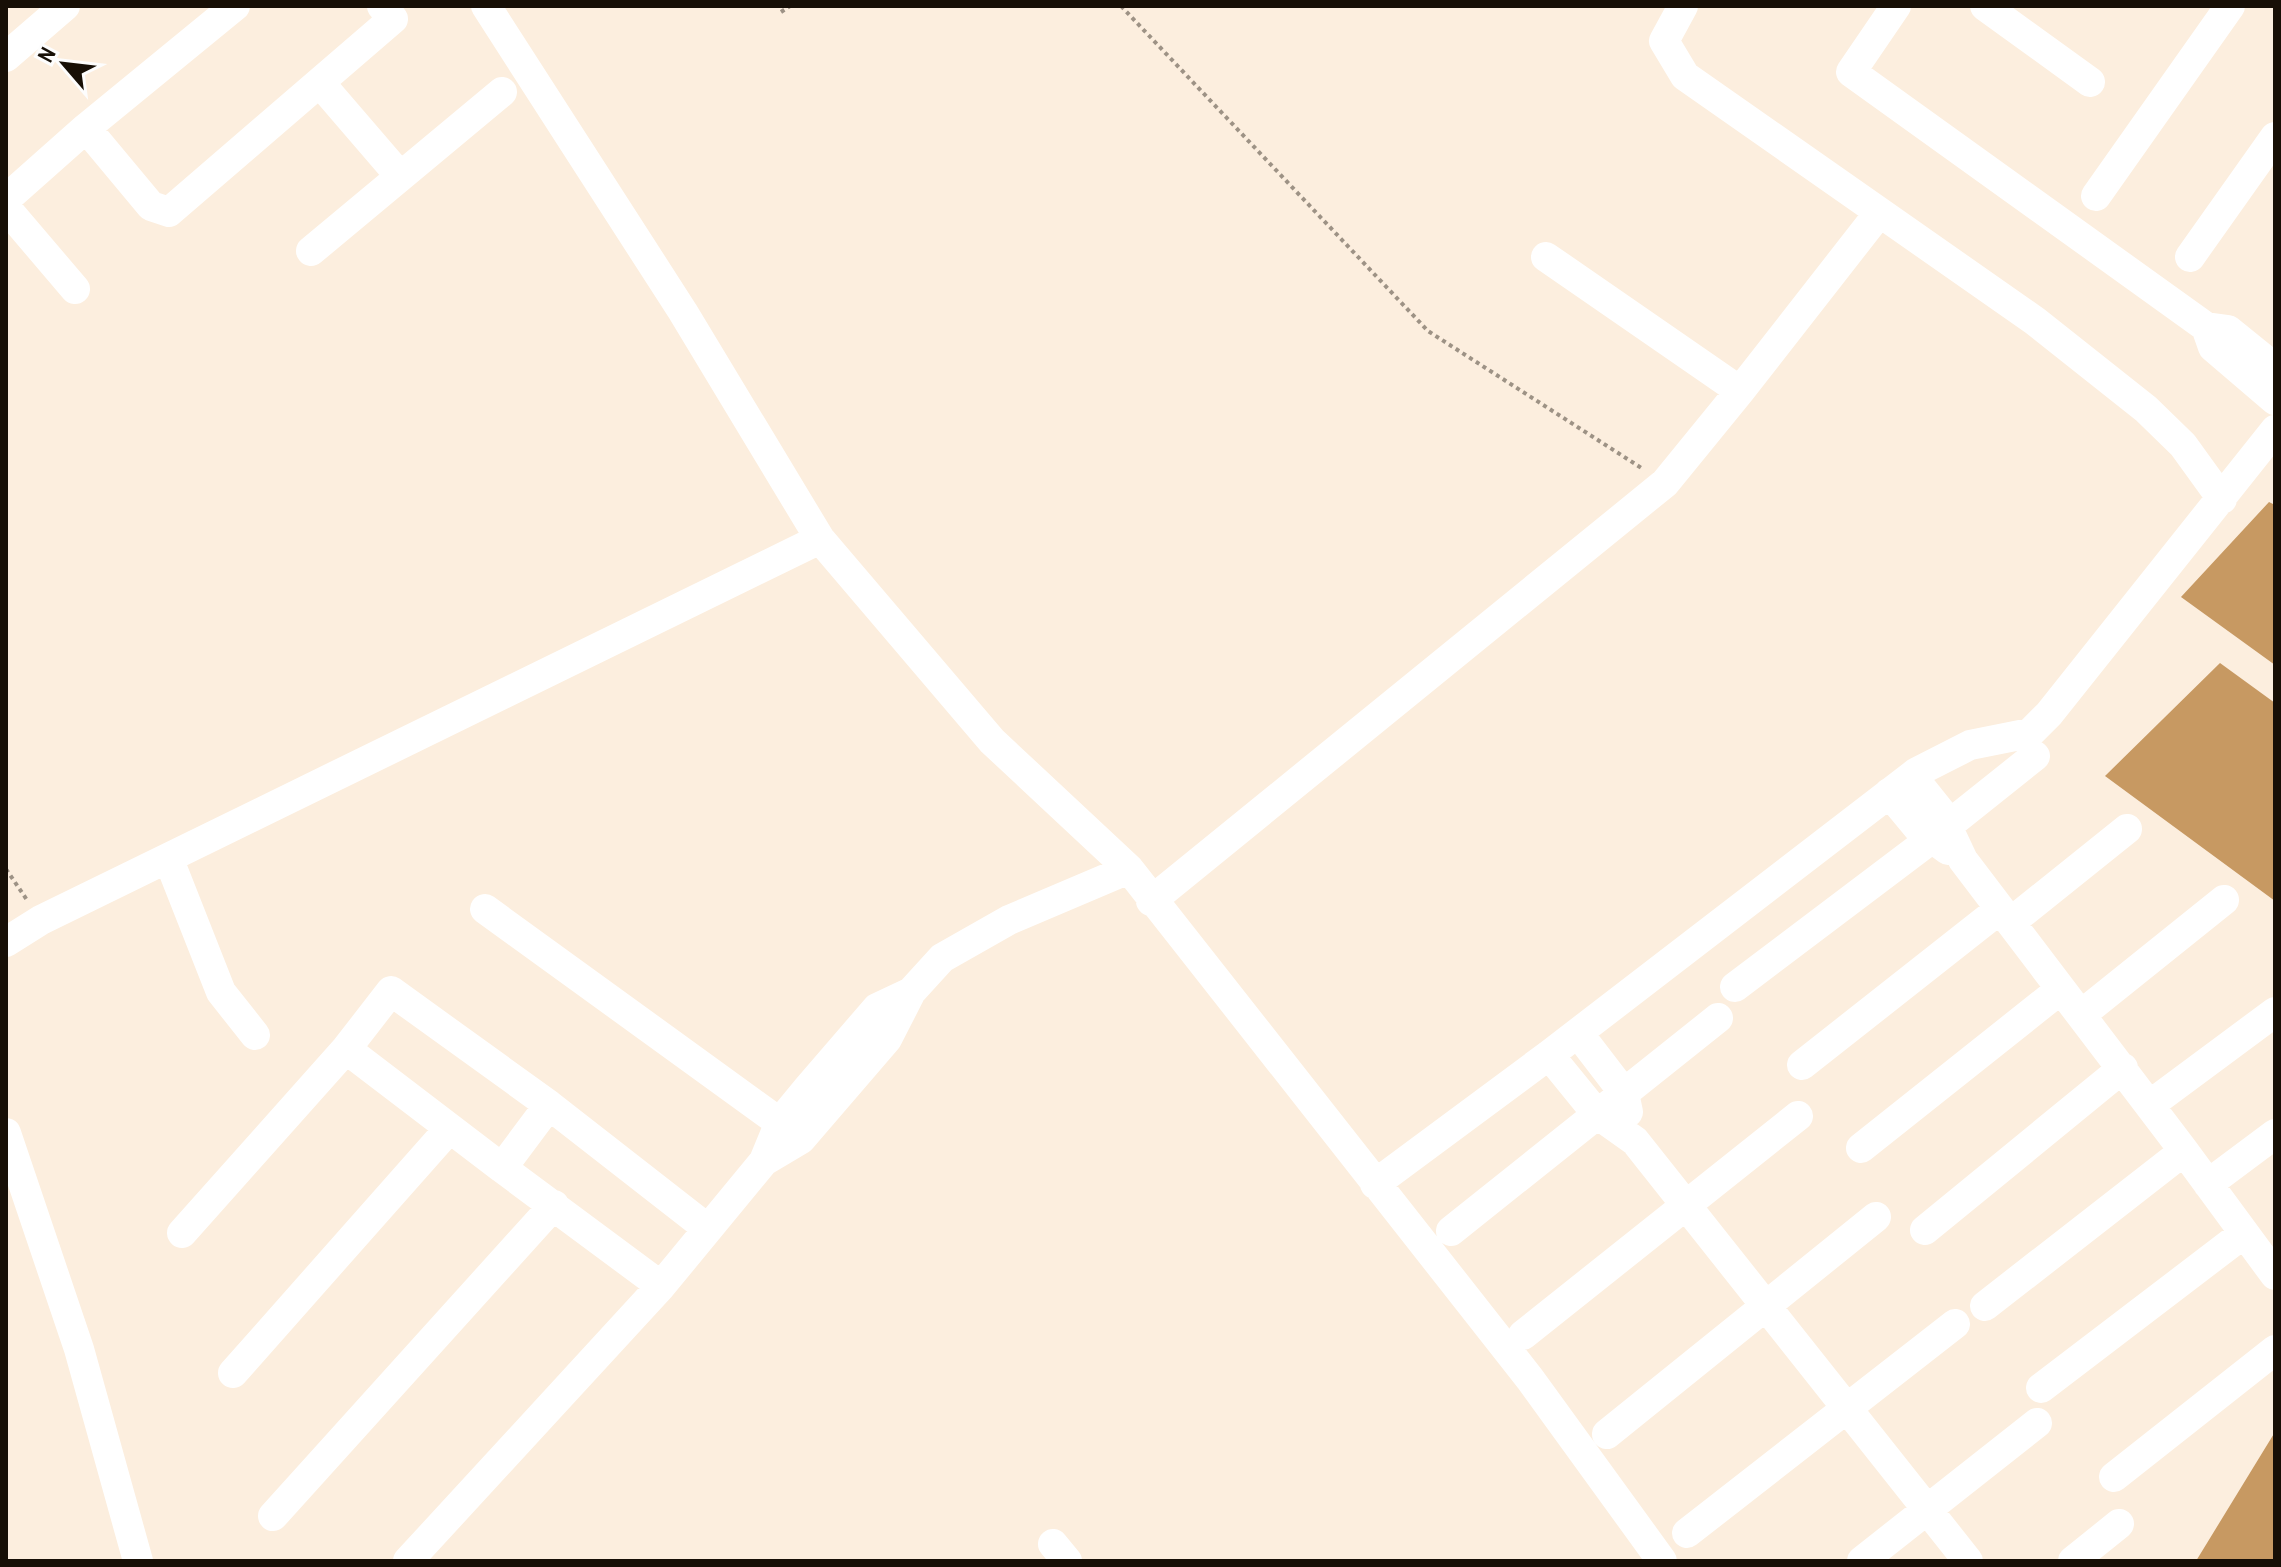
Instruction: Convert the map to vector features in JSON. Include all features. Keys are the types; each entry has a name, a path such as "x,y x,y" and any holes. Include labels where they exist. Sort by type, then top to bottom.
{"street":[{"path":"6,57 65,6"},
{"path":"6,199 86,128 235,6"},
{"path":"486,6 683,312 820,539 992,741 1129,869 1151,901 1281,1060 1530,1379 1662,1561"},
{"path":"1683,6 1664,41 1685,76 1988,286 2146,409 2183,445 2222,499"},
{"path":"1896,6 1851,72 2206,327 2228,330 2275,368"},
{"path":"1985,6 2090,82"},
{"path":"2096,196 2230,6"},
{"path":"86,128 151,206 169,212 320,83 395,10"},
{"path":"320,83 400,176"},
{"path":"311,251 502,92"},
{"path":"2190,257 2275,137"},
{"path":"6,208 75,289"},
{"path":"1151,901 1665,483 1879,213"},
{"path":"1546,257 1740,391"},
{"path":"2206,327 2213,347 2275,400"},
{"path":"1375,1184 1578,1033 1900,784 1970,745 2030,733 2049,714 2275,430"},
{"path":"6,942 41,920 820,539"},
{"path":"1735,987 2035,756"},
{"path":"1900,784 1963,860 2151,1104 2275,1275"},
{"path":"1802,1065 2127,829"},
{"path":"169,860 221,992 255,1035"},
{"path":"408,1561 661,1286 790,1130 877,1008 911,992 942,958 1009,920 1129,869"},
{"path":"2082,1014 2224,900"},
{"path":"485,909 790,1130"},
{"path":"1861,1148 2061,989"},
{"path":"182,1233 346,1049 391,991 549,1105 708,1229"},
{"path":"2151,1104 2275,1012"},
{"path":"1451,1231 1718,1018"},
{"path":"1578,1033 1624,1093 1635,1141"},
{"path":"346,1049 661,1286"},
{"path":"1549,1055 1597,1114 1635,1141 1968,1561"},
{"path":"1925,1230 2123,1068"},
{"path":"502,1168 549,1105"},
{"path":"1523,1335 1798,1116"},
{"path":"233,1373 449,1129"},
{"path":"6,1133 79,1349 138,1561"},
{"path":"2208,1184 2275,1134"},
{"path":"1985,1306 2184,1151"},
{"path":"273,1516 554,1205"},
{"path":"1607,1434 1876,1217"},
{"path":"2041,1388 2243,1234"},
{"path":"1687,1533 1955,1324"},
{"path":"2114,1477 2275,1350"},
{"path":"1862,1561 2037,1423"},
{"path":"2073,1561 2119,1524"}],"path":[{"path":"781,12 790,6"},
{"path":"1121,6 1428,331 1665,483"},
{"path":"6,869 41,920"}],"shaded area":[{"path":"2269,502 2275,505 2275,665 2181,597"},
{"path":"2220,663 2275,703 2275,901 2105,776"},
{"path":"2275,1432 2275,1561 2196,1561"}]}
